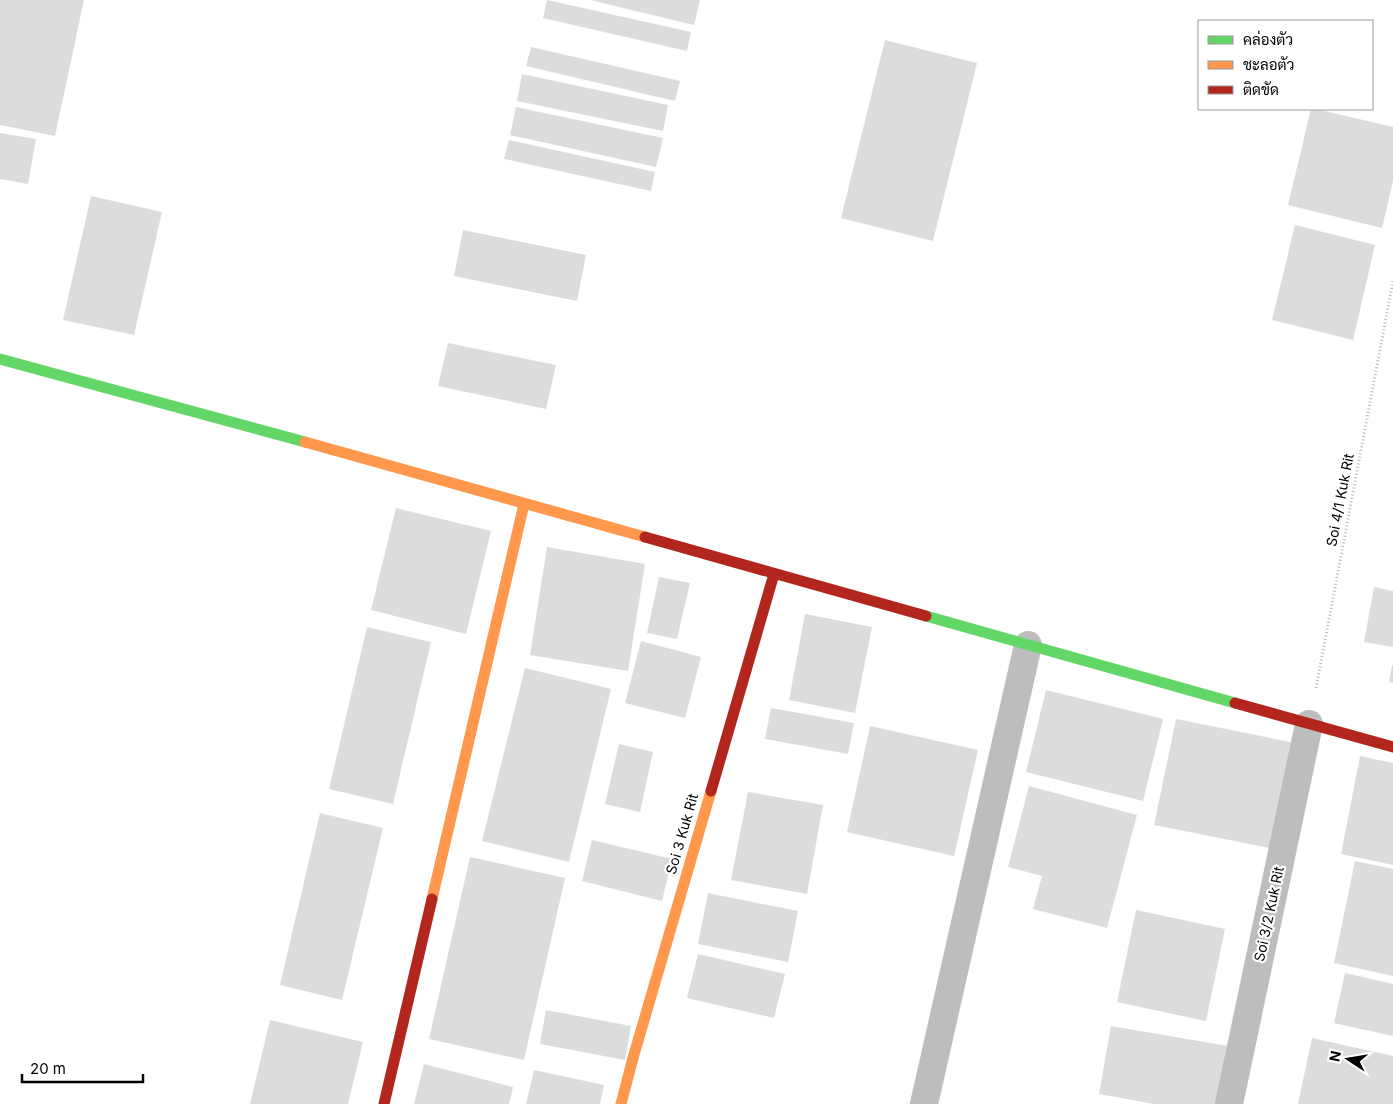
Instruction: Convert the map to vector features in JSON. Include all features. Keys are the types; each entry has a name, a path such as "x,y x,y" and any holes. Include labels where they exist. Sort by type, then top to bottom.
{"street":[{"path":"0,360 524,504 1393,747"},
{"path":"384,1104 524,504"},
{"name":"Soi 3 Kuk Rit","path":"621,1104 632,1058 774,574"},
{"path":"924,1104 1028,645"},
{"name":"Soi 3/2 Kuk Rit","path":"1230,1104 1309,724"}],"path":[{"name":"Soi 4/1 Kuk Rit","path":"1309,724 1393,281"}],"building":[{"path":"0,0 84,0 55,136 0,125"},
{"path":"547,0 691,32 687,51 543,18"},
{"path":"590,0 700,0 694,25"},
{"path":"885,40 977,63 933,241 841,218"},
{"path":"531,47 680,81 675,101 526,66"},
{"path":"522,74 668,105 663,131 517,101"},
{"path":"516,107 663,138 656,167 510,135"},
{"path":"1311,110 1320,110 1393,127 1393,181 1382,228 1288,205"},
{"path":"0,133 36,139 28,184 0,179"},
{"path":"509,140 655,172 651,191 504,159"},
{"path":"91,196 162,212 134,335 63,320"},
{"path":"1295,225 1375,245 1353,340 1272,320"},
{"path":"463,230 586,255 577,301 454,276"},
{"path":"448,343 556,365 546,409 438,386"},
{"path":"396,508 491,531 466,634 371,610"},
{"path":"547,547 645,564 628,671 530,655"},
{"path":"659,577 690,583 677,639 647,633"},
{"path":"1374,587 1393,591 1393,647 1364,642"},
{"path":"805,614 872,627 855,713 789,700"},
{"path":"367,627 431,642 393,804 329,789"},
{"path":"641,641 701,657 685,718 625,703"},
{"path":"1393,665 1393,683 1389,682"},
{"path":"525,668 611,689 569,862 482,841"},
{"path":"1046,690 1163,719 1143,801 1026,772"},
{"path":"771,708 854,723 848,754 765,739"},
{"path":"1176,719 1295,743 1274,849 1154,825"},
{"path":"870,726 978,750 954,856 847,832"},
{"path":"619,744 653,752 640,812 605,804"},
{"path":"1360,756 1393,763 1393,865 1341,854"},
{"path":"1029,786 1137,815 1107,928 1033,909 1042,876 1008,867"},
{"path":"748,792 823,805 807,894 731,880"},
{"path":"320,813 383,828 342,1000 280,985"},
{"path":"592,840 672,859 662,901 582,881"},
{"path":"470,857 565,878 524,1060 429,1039"},
{"path":"1355,861 1393,869 1393,976 1334,963"},
{"path":"708,893 798,911 788,962 698,944"},
{"path":"1136,910 1225,929 1206,1021 1117,1002"},
{"path":"698,954 785,974 774,1018 687,998"},
{"path":"1345,973 1393,984 1393,1036 1334,1023"},
{"path":"546,1010 631,1026 625,1060 540,1044"},
{"path":"270,1020 363,1042 348,1104 250,1104"},
{"path":"1111,1026 1228,1046 1218,1104 1154,1104 1099,1094"},
{"path":"1312,1038 1393,1056 1393,1104 1298,1104"},
{"path":"424,1064 513,1087 509,1104 414,1104"},
{"path":"534,1070 604,1085 600,1104 526,1104"}],"traffic: fast":[{"path":"0,359 305,442"},
{"path":"926,616 1235,703"}],"traffic: slow":[{"path":"305,442 645,537"},
{"path":"432,899 524,504"},
{"path":"621,1104 711,791"}],"traffic: jam":[{"path":"645,537 926,616"},
{"path":"711,791 774,574"},
{"path":"1235,703 1393,747"},
{"path":"384,1104 432,899"}]}
